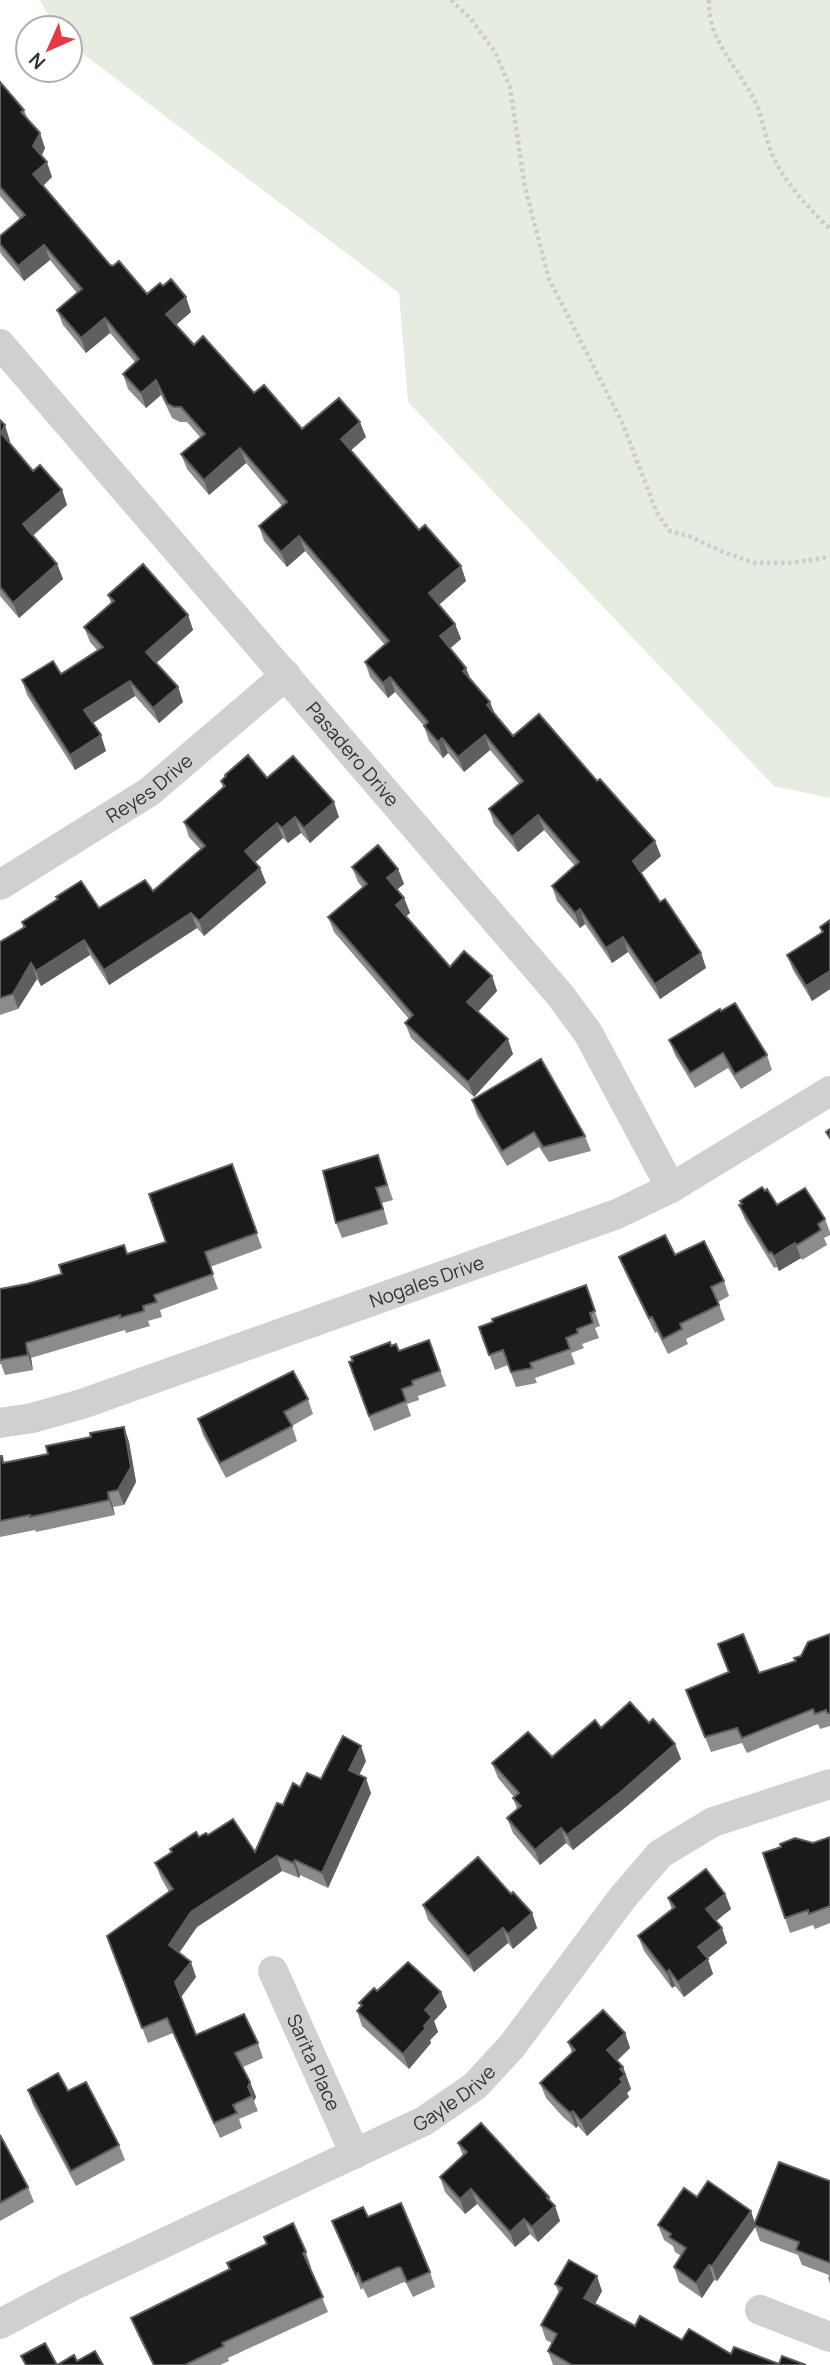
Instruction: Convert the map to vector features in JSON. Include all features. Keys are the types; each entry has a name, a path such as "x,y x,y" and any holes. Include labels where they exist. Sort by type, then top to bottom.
{"street":[{"name":"Pasadero Drive","path":"0,344 561,995 588,1033 671,1188"},
{"name":"Reyes Drive","path":"0,885 149,792 286,676"},
{"name":"Nogales Drive","path":"0,1423 32,1418 82,1404 617,1214 671,1188 830,1091"},
{"name":"Gayle Drive","path":"0,2324 70,2287 424,2121 475,2086 512,2046 623,1897 660,1854 713,1822 830,1784"},
{"name":"Sarita Place","path":"273,1971 355,2154"},
{"path":"760,2310 830,2337"}],"path":[{"path":"451,0 470,18 495,52 510,87 525,188 549,279 622,422 657,513 670,531 754,563 791,563 830,557"},
{"path":"709,0 721,49 757,105 774,157 794,193 830,229"}],"shaded area":[{"path":"40,0 830,0 830,798 774,786 408,402 399,293 84,55 84,14 48,14"}],"building":[{"path":"0,82 40,133 33,146 47,162 33,174 110,265 113,266 119,261 147,294 160,283 163,286 171,279 186,297 166,314 194,345 203,336 254,393 264,385 302,429 339,398 360,422 341,439 419,530 425,525 461,566 429,593 455,624 440,636 466,668 463,671 490,702 487,705 513,736 539,714 597,781 600,779 655,841 633,861 660,902 665,899 701,953 655,984 623,937 606,948 580,909 575,913 552,886 579,862 538,815 512,837 489,809 523,781 485,735 458,757 442,738 438,742 424,726 428,722 390,677 383,683 365,662 389,641 299,536 281,552 259,526 287,502 240,448 204,480 181,454 205,434 181,407 167,403 156,380 141,393 123,374 139,359 105,318 81,338 57,310 82,289 44,245 18,266 0,244 0,236 25,215 0,187"},
{"path":"0,420 5,425 1,433 33,471 40,465 62,490 23,524 57,564 13,603 0,587"},
{"path":"143,564 188,615 146,652 178,687 153,708 130,681 84,710 101,735 70,755 22,680 53,661 61,674 103,647 84,627 114,601 108,595"},
{"path":"248,755 267,778 293,756 334,802 304,828 295,817 282,828 277,823 245,851 260,868 199,921 191,913 104,970 84,940 36,971 31,963 13,994 0,998 0,942 25,927 22,922 81,881 99,908 145,880 153,891 205,846 184,822 225,786 221,781 225,775"},
{"path":"378,845 398,869 387,878 404,898 396,905 450,967 464,951 492,976 467,1002 508,1039 468,1082 405,1023 413,1015 328,917 367,884 352,867"},
{"path":"830,920 830,971 806,986 787,955 823,932 820,927"},
{"path":"735,1003 767,1055 735,1074 723,1053 690,1073 669,1040 720,1009 721,1011"},
{"path":"541,1059 585,1136 543,1147 534,1132 502,1151 472,1100"},
{"path":"378,1155 387,1185 376,1188 383,1209 336,1223 323,1171"},
{"path":"232,1164 257,1233 205,1252 213,1274 154,1295 157,1302 143,1306 144,1311 120,1318 120,1315 26,1343 28,1355 0,1360 0,1289 62,1274 59,1265 124,1245 127,1254 166,1242 149,1194"},
{"path":"762,1187 765,1191 767,1189 777,1205 805,1188 825,1219 818,1224 821,1230 774,1256 769,1253 739,1205 742,1204 740,1201"},
{"path":"665,1235 675,1255 704,1241 724,1281 711,1287 719,1305 680,1324 682,1329 663,1339 652,1317 649,1318 619,1257"},
{"path":"586,1285 595,1311 590,1313 593,1323 577,1329 578,1333 566,1338 570,1349 530,1363 532,1368 511,1372 503,1350 489,1355 479,1327 493,1322 492,1319"},
{"path":"429,1340 440,1371 412,1381 413,1385 402,1389 406,1401 369,1416 349,1362 353,1361 351,1357 390,1342 391,1346 396,1344 399,1351"},
{"path":"293,1371 308,1399 284,1412 292,1426 220,1463 198,1419"},
{"path":"124,1427 131,1467 118,1490 108,1492 109,1500 0,1521 0,1456 3,1463 48,1454 46,1446 91,1437 90,1433"},
{"path":"743,1634 759,1673 796,1661 794,1658 801,1656 808,1642 830,1634 830,1713 826,1710 815,1714 813,1709 742,1738 737,1728 705,1737 686,1690 729,1672 718,1644"},
{"path":"630,1702 649,1723 653,1719 675,1744 567,1835 561,1828 535,1850 507,1818 521,1806 513,1798 519,1793 492,1763 528,1732 552,1757 595,1720 601,1728"},
{"path":"343,1736 361,1746 349,1770 366,1778 322,1873 295,1860 293,1863 277,1856 191,1912 169,1945 191,1962 175,1982 196,2035 244,2014 258,2043 235,2053 250,2082 248,2087 252,2096 233,2105 237,2113 214,2123 167,2018 142,2028 107,1936 173,1889 155,1863 172,1852 170,1849 196,1832 199,1837 206,1833 208,1835 233,1819 255,1852 277,1803 283,1805 293,1783 300,1787 307,1773 321,1779"},
{"path":"830,1837 830,1906 809,1914 808,1910 785,1918 763,1853 781,1847 780,1844 795,1838 813,1843"},
{"path":"478,1857 532,1913 508,1934 503,1928 468,1957 423,1905"},
{"path":"706,1869 725,1894 706,1909 722,1928 698,1947 708,1959 678,1982 669,1970 667,1973 638,1936 675,1907 668,1898"},
{"path":"408,1962 441,1992 425,2010 432,2017 424,2026 426,2028 403,2054 357,2011 362,2005 359,2003 374,1988 377,1991"},
{"path":"603,2010 625,2033 607,2050 623,2067 620,2069 625,2074 620,2079 623,2082 581,2121 540,2083 575,2050 568,2042"},
{"path":"58,2073 68,2091 86,2082 119,2145 71,2171 28,2090"},
{"path":"481,2123 555,2206 532,2227 524,2219 510,2232 471,2189 460,2199 440,2177 467,2152 458,2143"},
{"path":"0,2135 28,2187 0,2203"},
{"path":"779,2162 830,2181 830,2263 796,2250 799,2242 754,2225"},
{"path":"708,2181 751,2211 712,2266 709,2265 696,2283 674,2267 686,2248 669,2237 671,2234 658,2225 684,2188 697,2197"},
{"path":"401,2203 430,2272 407,2282 398,2267 362,2283 332,2221 363,2207 368,2217"},
{"path":"293,2223 323,2297 222,2343 224,2346 185,2365 154,2365 131,2318 230,2269 227,2263 267,2244 264,2237"},
{"path":"569,2260 597,2276 584,2298 635,2326 640,2316 682,2340 689,2329 731,2354 734,2347 779,2364 782,2356 806,2365 572,2365 548,2351 557,2334 541,2325 562,2288 555,2284"},
{"path":"45,2343 57,2365 26,2365 21,2356"},
{"path":"95,2351 103,2365 57,2365 74,2355 77,2361"}]}
